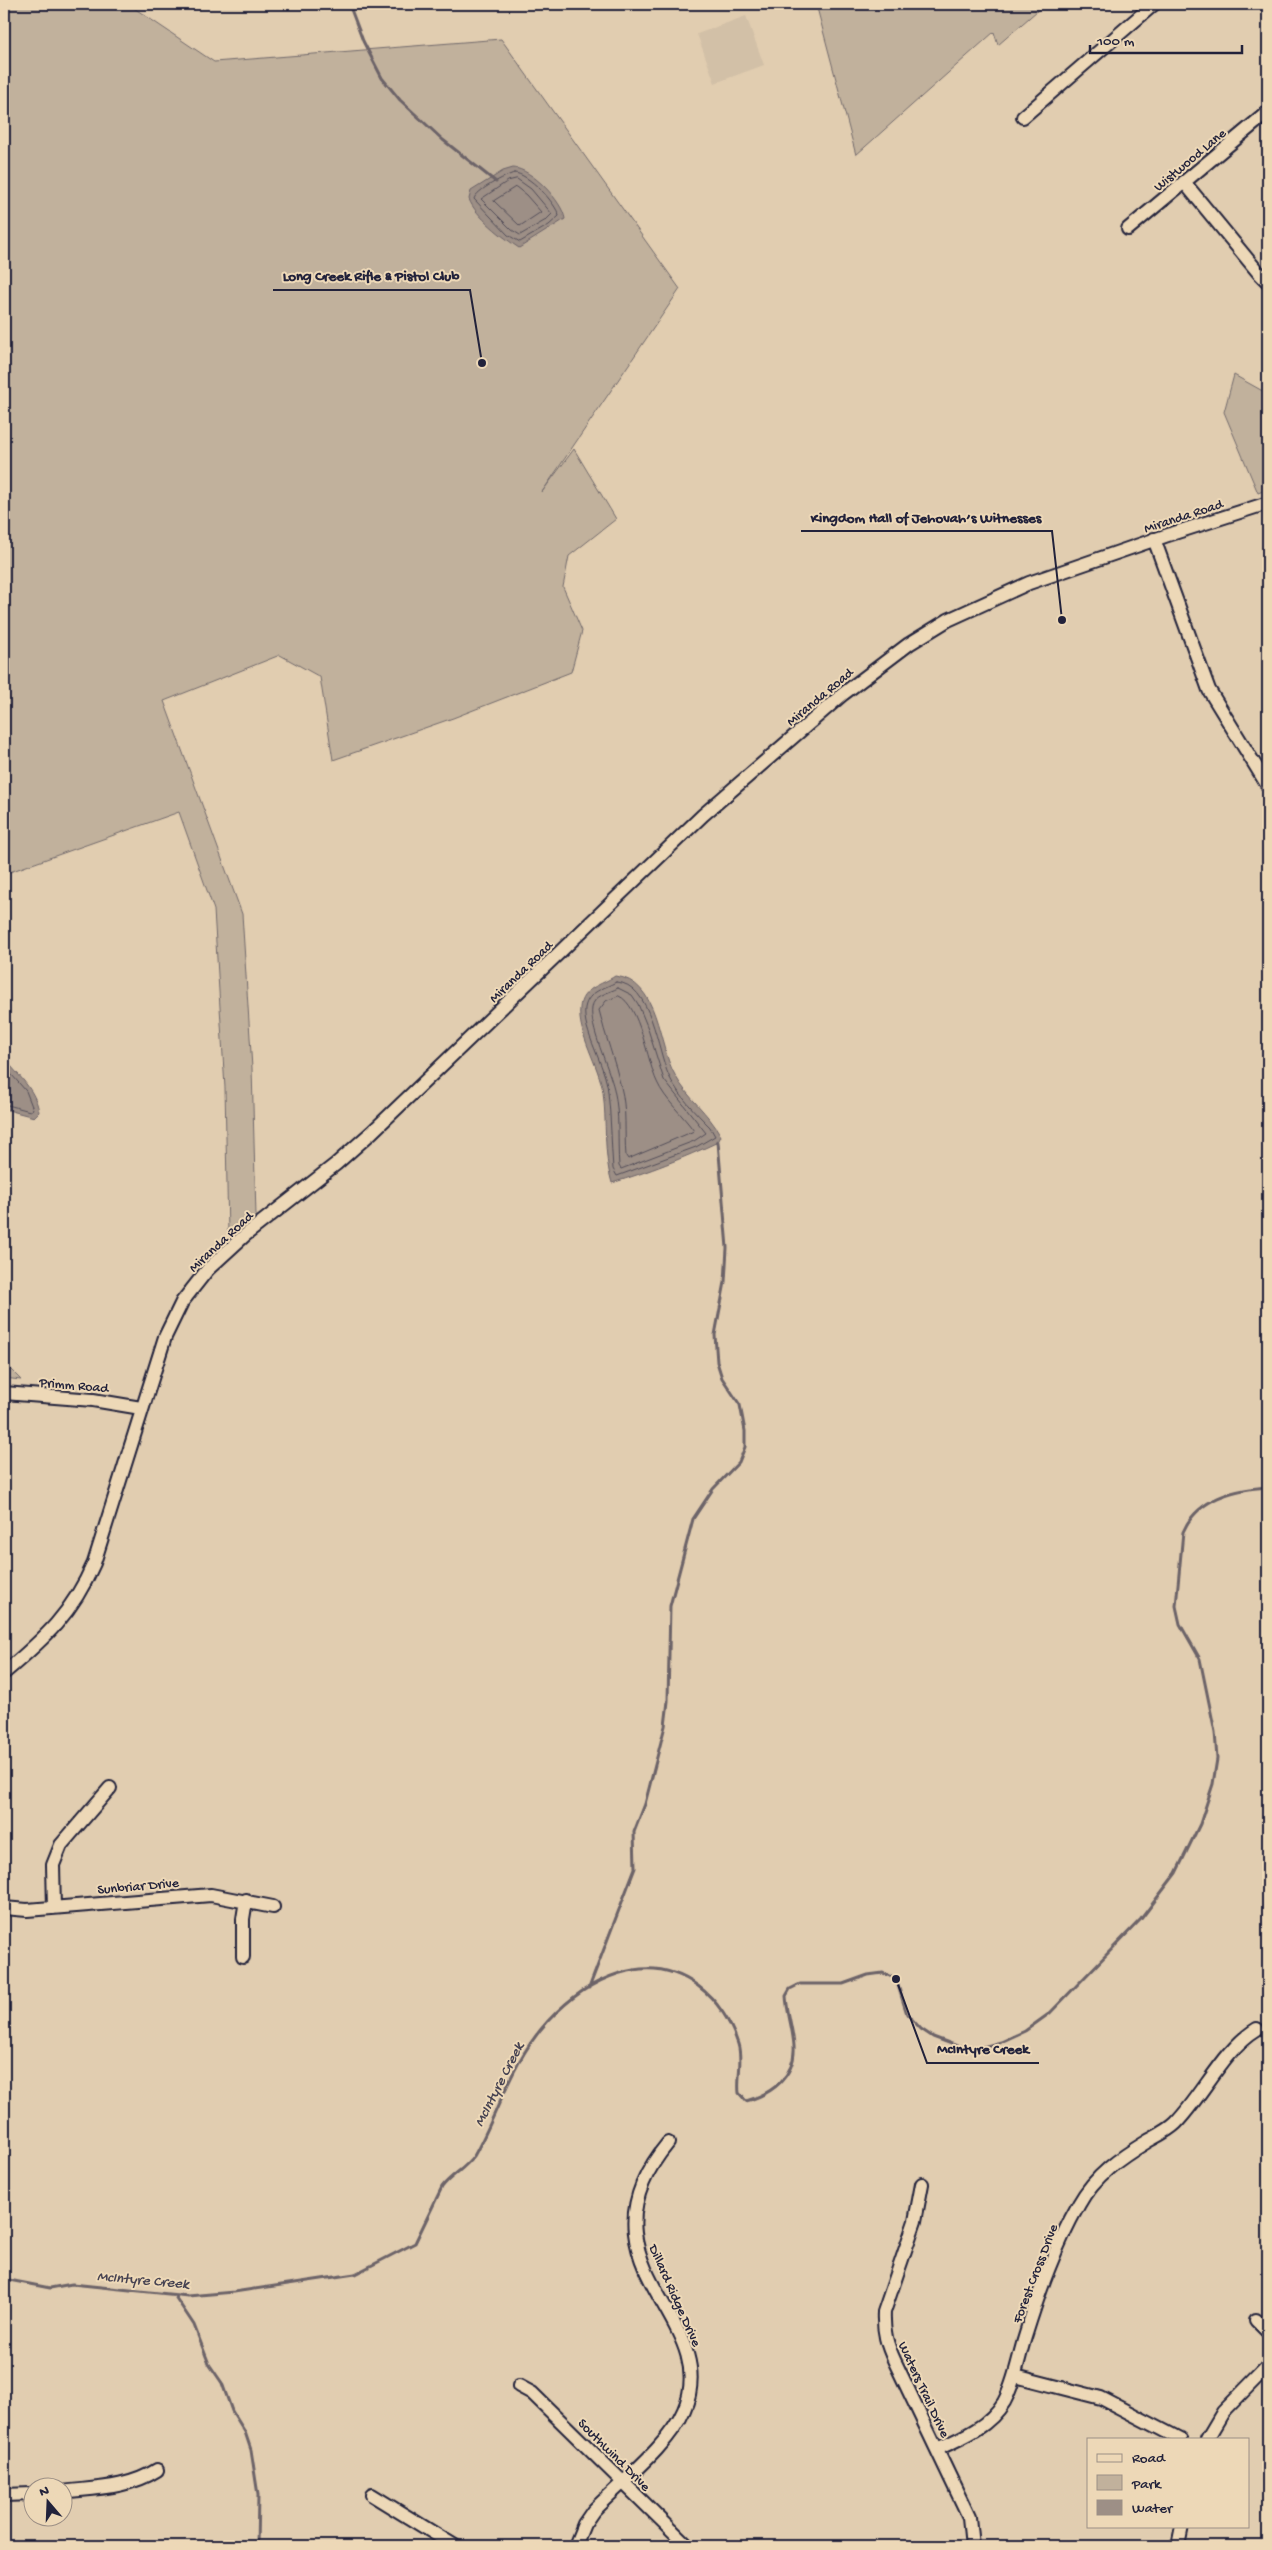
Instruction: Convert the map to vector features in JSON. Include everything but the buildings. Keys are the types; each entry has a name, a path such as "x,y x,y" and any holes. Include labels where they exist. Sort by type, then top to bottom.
{"street":[{"path":"1023,117 1154,4"},
{"name":"Wistwood Lane","path":"1128,229 1268,112"},
{"path":"1184,182 1268,282"},
{"name":"Miranda Road","path":"4,1674 64,1617 83,1587 99,1546 141,1408 165,1337 182,1302 208,1269 244,1236 336,1164 372,1132 703,815 827,708 909,644 948,620 1021,586 1154,539 1268,503"},
{"path":"1154,539 1209,690 1268,786"},
{"name":"Primm Road","path":"4,1393 93,1400 141,1408"},
{"path":"54,1908 53,1865 60,1845 110,1788"},
{"name":"Sunbriar Drive","path":"4,1908 27,1910 194,1895 227,1896 274,1907"},
{"path":"242,1957 243,1919 246,1900"},
{"name":"Forest Cross Drive","path":"937,2449 982,2427 1004,2403 1015,2376 1024,2338 1058,2246 1080,2202 1098,2176 1130,2152 1174,2125 1199,2098 1239,2041 1257,2029"},
{"name":"Dillard Ridge Drive","path":"575,2546 584,2524 593,2511 674,2429 684,2411 689,2396 690,2380 686,2350 644,2268 634,2232 638,2195 646,2174 668,2143"},
{"name":"Waters Trail Drive","path":"922,2184 915,2221 884,2312 883,2328 886,2342 969,2517 972,2546"},
{"path":"1256,2320 1268,2332"},
{"path":"1208,2438 1223,2412 1268,2366"},
{"path":"1015,2376 1102,2398 1178,2438"},
{"name":"Southwind Drive","path":"519,2386 532,2393 688,2546"},
{"path":"72,2491 126,2484 144,2478 157,2470"},
{"path":"4,2495 22,2494"},
{"path":"372,2496 455,2546"},
{"path":"1178,2546 1182,2528"}],"shaded area":[{"path":"746,16 764,65 715,83 697,34"}],"green space":[{"path":"4,4 128,4 214,62 501,39 680,289 542,492 574,449 616,519 569,556 563,587 582,631 571,672 453,718 333,760 320,677 280,655 164,701 242,914 252,1068 256,1216 228,1234 225,1088 214,910 179,812 4,874"},
{"path":"816,4 1045,4 998,45 994,32 856,155"},
{"path":"1234,375 1268,394 1268,489 1258,493 1224,412"},
{"path":"4,1363 21,1380 4,1378"}],"water":[{"path":"513,168 520,169 545,187 559,204 565,219 519,248 498,233 477,212 469,199 471,191 503,171"},
{"path":"615,976 630,980 641,989 649,1001 675,1075 721,1136 718,1142 692,1154 612,1183 607,1161 603,1092 582,1028 580,1008 581,1001 588,991"},
{"path":"4,1058 30,1089 39,1112 34,1117 4,1109"}],"waterway":[{"path":"349,4 363,41 382,78 400,100 443,140 496,182"},
{"path":"589,1988 635,1868 634,1832 645,1804 665,1726 668,1701 670,1606 693,1519 713,1489 739,1462 745,1447 745,1431 740,1405 722,1378 717,1362 715,1335 725,1282 727,1248 717,1141"},
{"name":"McIntyre Creek","path":"4,2279 50,2288 72,2284 188,2296 234,2292 355,2274 415,2243 442,2187 474,2156 515,2069 548,2021 581,1992 599,1981 638,1969 659,1970 679,1975 698,1986 717,2005 727,2020 738,2044 740,2056 739,2093 746,2101 765,2094 787,2075 794,2057 794,2046 786,1996 790,1989 800,1984 843,1984 868,1975 883,1973 896,1979 907,2014 921,2029 933,2037 957,2046 983,2047 1001,2042 1025,2031 1050,2013 1141,1919 1176,1873 1200,1824 1213,1784 1217,1759 1215,1732 1200,1659 1180,1624 1176,1606 1183,1532 1189,1521 1198,1511 1218,1498 1243,1490 1268,1487"},
{"path":"174,2295 194,2325 209,2364 222,2383 232,2411 245,2432 251,2450 258,2495 257,2546"}],"place":[{"name":"Long Creek Rifle & Pistol Club","path":"482,363"},
{"name":"Kingdom Hall of Jehovah’s Witnesses","path":"1062,620"},
{"name":"McIntyre Creek","path":"896,1979"}]}
